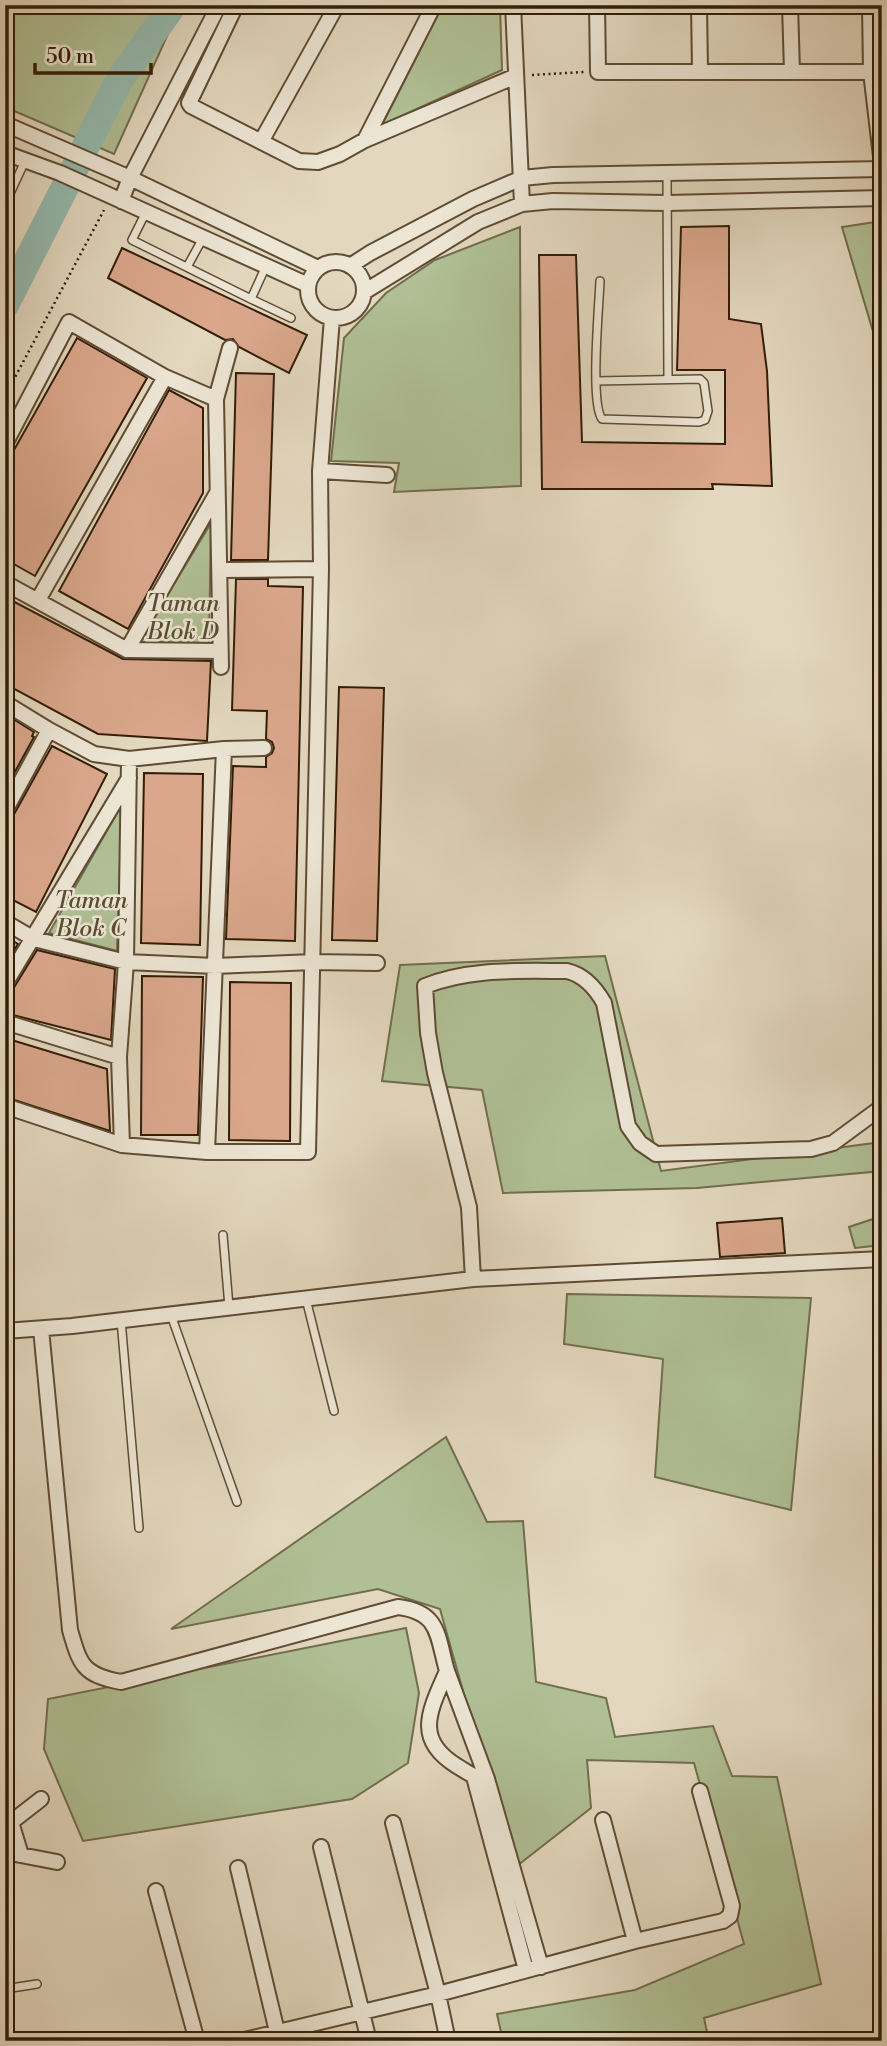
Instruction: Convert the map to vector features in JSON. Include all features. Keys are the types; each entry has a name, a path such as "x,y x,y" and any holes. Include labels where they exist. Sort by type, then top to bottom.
{"street":[{"path":"116,199 125,176 219,5"},
{"path":"236,5 189,103 299,161 318,162 340,154 365,140 516,76"},
{"path":"262,140 337,5"},
{"path":"365,140 434,5"},
{"path":"513,5 522,204"},
{"path":"597,5 598,72 877,72"},
{"path":"699,5 701,71"},
{"path":"790,5 792,71"},
{"path":"351,266 370,253 473,199 522,178 882,167 870,5"},
{"path":"5,124 125,176 318,268"},
{"path":"5,153 60,173 308,285"},
{"path":"364,292 478,222 522,204 553,201 667,203 882,198"},
{"path":"334,262 351,266 358,272 364,292 358,308 351,314 332,318 313,307 308,296 308,285 318,268 334,262"},
{"path":"5,1107 122,1145 207,1152 308,1152 321,569 320,471 332,318"},
{"path":"5,444 69,323 165,377 216,399"},
{"path":"221,667 216,399 230,348"},
{"path":"37,600 165,377"},
{"path":"320,471 387,475"},
{"path":"127,650 219,491"},
{"path":"220,570 321,569"},
{"path":"5,583 127,650 220,651"},
{"path":"5,703 94,754 129,759 224,749 264,748"},
{"path":"5,811 49,730"},
{"path":"207,1152 224,749"},
{"path":"122,1145 119,1057 127,962 131,775 129,759"},
{"path":"5,984 131,775"},
{"path":"5,922 34,939 127,962 215,966 313,962 377,963"},
{"path":"473,1279 470,1207 435,1073 428,1033 425,986 443,979 478,973 567,971 578,974 598,992 604,1003 628,1126 640,1143 656,1154 811,1149 833,1143 882,1107"},
{"path":"5,1022 119,1057"},
{"path":"7,1331 473,1279 882,1259"},
{"path":"41,1329 70,1630 83,1665 93,1675 121,1682 398,1607 417,1609 435,1629 541,1967"},
{"path":"447,1671 428,1721 428,1735 438,1751 480,1778 526,1970"},
{"path":"240,2041 278,2036 362,2011 716,1923 730,1916 730,1900 699,1791"},
{"path":"21,1855 8,1825 41,1799"},
{"path":"603,1820 635,1941"},
{"path":"393,1823 448,2041"},
{"path":"321,1847 369,2041"},
{"path":"5,1853 57,1862"},
{"path":"238,1868 278,2036"},
{"path":"156,1891 197,2041"}],"lane":[{"path":"5,200 25,160"},
{"path":"667,173 668,379"},
{"path":"146,212 132,240 291,318"},
{"path":"187,267 203,238"},
{"path":"251,299 266,266"},
{"path":"596,381 700,379 704,383 708,411 705,420 699,422 602,419 596,405 596,381 600,281"},
{"path":"223,1235 229,1307"},
{"path":"306,1298 334,1411"},
{"path":"5,1313 7,1331"},
{"path":"171,1314 237,1502"},
{"path":"121,1320 139,1528"},
{"path":"5,1989 37,1984"}],"path":[{"path":"516,76 598,72"},
{"path":"5,396 116,199"}],"green space":[{"path":"5,5 181,5 114,154 5,107"},
{"path":"443,5 500,5 502,70 382,125"},
{"path":"882,221 882,362 842,227"},
{"path":"520,227 521,486 394,492 399,463 331,461 344,338 386,293 435,260"},
{"name":"Taman Blok D","path":"211,523 209,643 139,642"},
{"name":"Taman Blok C","path":"122,804 117,951 49,933"},
{"path":"605,956 661,1171 882,1142 882,1171 697,1188 503,1193 482,1090 382,1081 400,965"},
{"path":"882,1216 882,1245 855,1248 849,1227"},
{"path":"567,1294 811,1298 791,1510 655,1477 663,1359 564,1344"},
{"path":"446,1437 487,1522 523,1521 536,1682 606,1698 615,1737 713,1726 732,1776 777,1777 821,1984 704,2018 709,2041 503,2041 497,2014 635,1990 744,1944 694,1763 587,1760 591,1808 513,1869 440,1609 378,1589 171,1629"},
{"path":"406,1628 419,1693 408,1763 352,1799 83,1841 44,1749 48,1699"}],"building":[{"path":"729,226 729,319 761,324 767,371 772,486 712,484 713,489 542,489 539,255 576,255 582,442 725,444 725,370 677,370 681,227"},
{"path":"122,248 307,335 289,373 239,347 233,339 225,340 108,278"},
{"path":"77,338 147,378 35,576 5,559 5,466"},
{"path":"236,373 274,374 268,560 231,560"},
{"path":"169,390 203,408 203,493 128,629 59,591"},
{"path":"236,579 268,579 268,586 303,587 295,941 226,939 233,766 266,767 266,757 274,748 272,742 266,739 267,711 232,710"},
{"path":"5,597 123,659 211,661 207,741 98,734 5,684"},
{"path":"339,687 384,688 377,941 332,940"},
{"path":"5,714 34,732 34,737 5,790"},
{"path":"52,746 107,774 36,912 5,896 5,821 13,816"},
{"path":"144,773 203,774 200,945 141,943"},
{"path":"5,936 18,944 5,965"},
{"path":"37,950 115,969 111,1040 5,1013 5,994 13,989"},
{"path":"142,976 203,977 198,1135 141,1135"},
{"path":"230,982 291,983 290,1141 229,1140"},
{"path":"5,1038 107,1069 110,1131 5,1097"},
{"path":"782,1218 785,1253 720,1257 717,1223"}],"waterway":[{"path":"5,305 120,79 173,5"}]}
